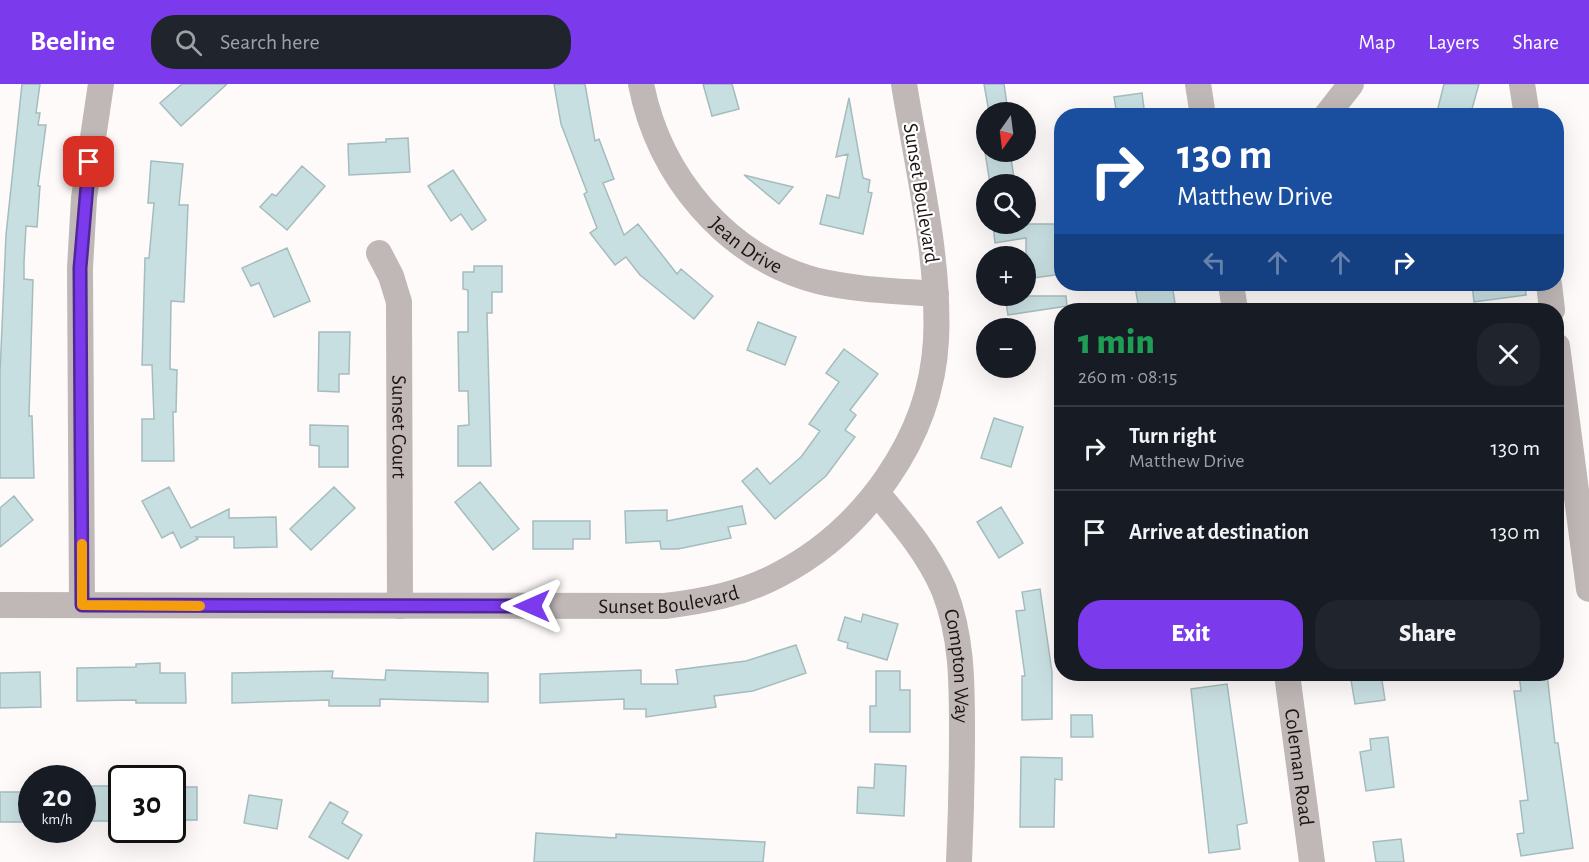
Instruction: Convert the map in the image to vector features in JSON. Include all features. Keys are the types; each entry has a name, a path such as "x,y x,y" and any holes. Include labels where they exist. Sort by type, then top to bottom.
{"street":[{"path":"82,605 80,268 84,198 101,84"},
{"name":"Jean Drive","path":"641,84 653,131 670,166 692,198 719,226 750,250 784,268 817,280 851,287 936,294"},
{"name":"Sunset Boulevard","path":"0,605 665,606 705,601 777,576 807,558 840,533 877,493 900,458 923,402 936,342 936,294 904,84"},
{"path":"1198,84 1202,108"},
{"path":"1332,108 1351,84"},
{"path":"1522,84 1526,108"},
{"name":"Sunset Court","path":"379,253 391,276 399,302 400,606"},
{"path":"1564,399 1589,589"},
{"name":"Compton Way","path":"877,493 913,536 928,559 944,591 956,628 962,662 962,793 959,862"},
{"name":"Coleman Road","path":"1288,681 1312,862"}],"building":[{"path":"22,84 40,84 36,113 40,113 38,125 46,125 38,186 40,186 37,227 26,226 24,262 24,279 33,280 29,416 32,416 34,478 0,478 0,373 6,235"},
{"path":"182,84 227,84 181,126 160,103"},
{"path":"554,84 585,84 595,141 599,139 614,179 603,183 624,235 638,224 677,274 681,269 713,296 694,319 640,275 626,257 615,265 590,233 597,228 584,194 587,192 561,124"},
{"path":"703,84 732,84 739,109 712,116"},
{"path":"984,84 1004,84 1007,102 987,102"},
{"path":"1444,84 1479,84 1472,108 1438,108"},
{"path":"1142,93 1144,108 1116,108 1114,97"},
{"path":"849,98 863,178 870,180 868,192 872,193 863,234 820,224 827,195 839,198 848,154 836,157"},
{"path":"408,138 410,172 349,175 348,144"},
{"path":"151,161 183,164 179,205 188,205 184,302 171,301 170,369 177,370 176,412 173,412 174,461 142,461 142,419 154,419 152,365 142,365 145,258 149,258 154,203 148,203"},
{"path":"987,162 1012,162 1013,174 988,174"},
{"path":"302,166 325,186 287,230 260,207 272,194 276,196"},
{"path":"453,170 486,220 472,230 461,214 451,221 428,186"},
{"path":"744,175 793,187 779,204"},
{"path":"1036,224 1054,224 1054,275 1036,278 1036,246 1026,246 1026,238 995,243 994,234 1036,234"},
{"path":"287,248 310,301 274,317 259,283 251,286 242,268"},
{"path":"474,266 502,266 502,292 492,292 492,313 487,313 491,466 458,466 458,426 469,425 468,391 459,391 458,332 468,332 468,290 463,289 463,272 474,272"},
{"path":"1136,291 1173,291 1175,303 1138,303"},
{"path":"1473,291 1526,291 1526,295 1474,302"},
{"path":"1036,296 1066,296 1067,303 1054,303 1054,308 1008,315 1007,306 1036,306"},
{"path":"758,322 796,337 785,365 747,350"},
{"path":"319,332 350,332 349,374 339,374 339,392 318,391"},
{"path":"844,349 878,374 850,410 856,415 845,430 855,437 826,476 775,519 742,481 757,468 770,484 801,457 820,431 809,424 839,382 826,373"},
{"path":"994,418 1023,427 1011,467 981,458"},
{"path":"310,425 348,426 348,467 319,467 319,446 310,445"},
{"path":"480,482 519,529 493,550 455,502"},
{"path":"169,487 191,528 229,509 229,518 276,517 277,547 234,548 234,537 196,537 198,539 181,548 173,532 162,538 142,501"},
{"path":"334,487 355,508 311,550 290,529"},
{"path":"14,496 33,520 0,547 0,508"},
{"path":"742,506 746,524 728,527 731,538 678,549 661,549 660,541 626,543 625,511 667,510 667,521"},
{"path":"1001,507 1023,543 999,558 977,522"},
{"path":"533,521 590,521 590,539 573,539 573,549 533,549"},
{"path":"1040,589 1052,672 1052,719 1022,720 1022,676 1025,676 1016,611 1025,610 1022,592"},
{"path":"863,614 898,624 887,660 847,648 848,643 838,640 845,617 861,622"},
{"path":"796,645 806,673 753,691 714,696 716,707 646,717 646,709 624,709 624,699 540,703 540,674 641,670 641,684 678,684 676,670 746,661"},
{"path":"160,663 160,673 185,673 186,703 136,703 136,700 77,701 77,668 136,667 136,664"},
{"path":"386,670 488,673 488,702 380,699 380,706 329,706 329,700 232,703 232,673 333,671 332,678 385,680"},
{"path":"876,671 900,671 900,690 910,690 910,732 870,732 870,706 876,706"},
{"path":"40,672 41,707 0,708 0,673"},
{"path":"1351,681 1382,681 1385,700 1355,704"},
{"path":"1520,681 1548,681 1555,743 1558,743 1573,848 1521,856 1517,834 1524,833 1520,801 1528,800 1514,691 1521,691"},
{"path":"1227,684 1247,823 1237,825 1240,849 1209,853 1191,689"},
{"path":"1071,715 1092,715 1093,737 1071,737"},
{"path":"1388,737 1394,787 1366,791 1360,752 1371,750 1370,739"},
{"path":"1021,757 1062,758 1062,780 1055,779 1054,827 1020,827"},
{"path":"875,764 906,766 904,816 857,813 858,787 874,788"},
{"path":"96,786 108,786 108,821 96,821"},
{"path":"186,787 197,787 197,820 186,820"},
{"path":"0,792 18,792 18,822 0,822"},
{"path":"249,795 282,800 277,829 244,823"},
{"path":"330,802 348,812 342,823 362,835 348,859 309,837"},
{"path":"536,833 616,838 616,834 765,842 763,862 534,862"},
{"path":"1401,839 1404,862 1376,862 1373,842"}],"slow traffic":[{"path":"82,544 82,605 200,606"}],"route":[{"path":"89,162 84,198 80,268 82,605 532,606"}]}
